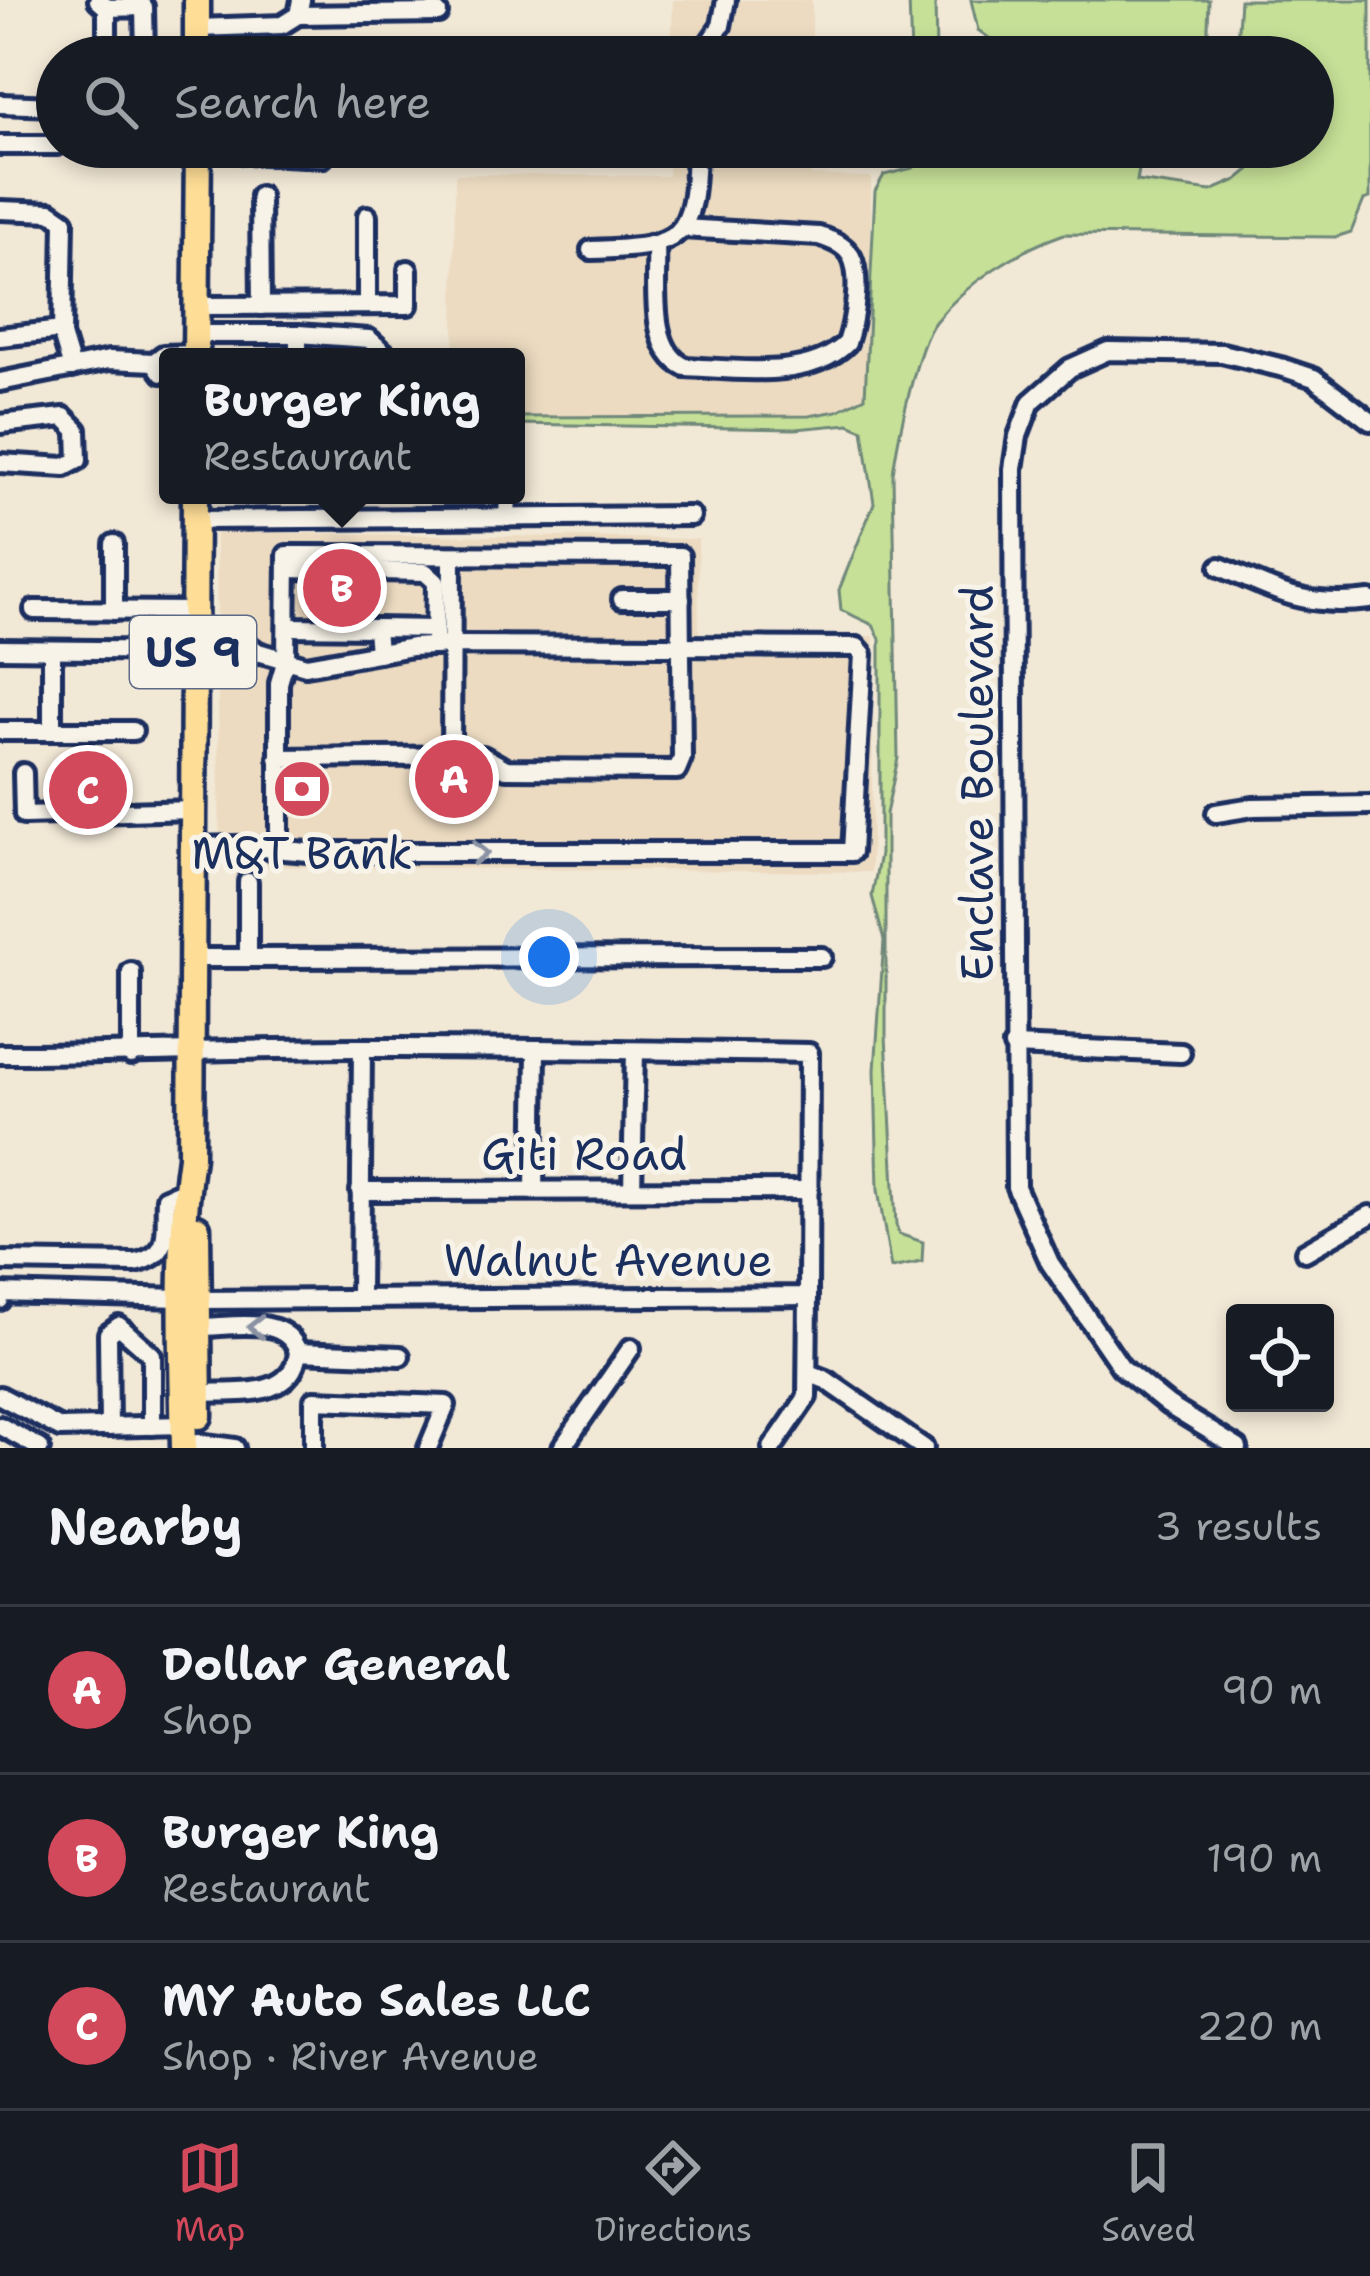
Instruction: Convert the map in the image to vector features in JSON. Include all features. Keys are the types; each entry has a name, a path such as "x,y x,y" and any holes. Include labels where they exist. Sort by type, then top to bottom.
{"highway":[{"path":"197,0 197,36"},
{"path":"196,348 200,168"},
{"name":"US 9","path":"191,1441 182,1348 197,1213 191,1157 195,507"},
{"name":"US 9","path":"191,1157 186,1190 189,1299 199,1327 199,1393 191,1441"}],"street":[{"path":"714,36 726,0"},
{"path":"104,36 102,4 144,8 145,36"},
{"path":"197,28 282,25 300,8 438,13"},
{"path":"0,104 36,105"},
{"path":"0,145 36,145"},
{"path":"591,250 656,246 674,238 695,200 696,168"},
{"path":"260,196 261,306"},
{"path":"0,210 52,212 64,221 62,330 72,368"},
{"path":"367,305 368,216"},
{"path":"656,246 660,332 669,356 685,367 784,368 822,359 847,343 854,263 836,242 819,236 682,228"},
{"path":"197,306 408,305 408,270"},
{"path":"0,338 62,330"},
{"path":"196,348 233,334 369,339 379,348"},
{"path":"233,334 233,348"},
{"path":"298,334 298,348"},
{"name":"Enclave Boulevard","path":"1238,1448 1168,1405 1121,1367 1050,1263 1016,1187 1013,469 1018,436 1031,402 1070,368 1108,351 1222,353 1314,378 1370,421"},
{"path":"0,382 109,360 159,367"},
{"path":"0,424 64,417 77,430 79,453 65,467 0,463"},
{"path":"507,518 508,504"},
{"path":"195,507 507,518 691,516"},
{"path":"114,544 114,610"},
{"path":"278,758 484,756 506,769 677,770 682,758 680,556 287,555 286,659 279,683 278,758 279,848"},
{"path":"441,640 452,556"},
{"path":"1220,567 1284,595 1329,605 1370,600"},
{"path":"287,569 425,572 436,582 451,757"},
{"path":"622,599 681,599"},
{"path":"34,610 194,611"},
{"path":"193,848 712,855 852,852 863,654 857,646 681,649 441,640 376,628 287,627"},
{"path":"376,628 377,652"},
{"path":"0,649 193,651 219,636 241,639 258,652 306,667 441,640"},
{"path":"52,650 52,730"},
{"path":"0,731 133,730"},
{"path":"23,773 24,815 193,810"},
{"path":"1216,813 1253,807 1370,805"},
{"path":"248,882 248,957"},
{"path":"194,958 822,957"},
{"path":"131,972 131,1055"},
{"path":"1012,1046 1181,1053"},
{"path":"359,1297 362,1048"},
{"name":"Walnut Avenue","path":"0,1054 362,1048 809,1053 808,1296 0,1297"},
{"path":"534,1190 536,1050"},
{"path":"632,1190 635,1051"},
{"path":"0,1261 135,1263 154,1259 162,1251 166,1198 186,1190"},
{"name":"Giti Road","path":"360,1191 808,1190"},
{"path":"1305,1252 1370,1215"},
{"path":"66,1262 66,1295"},
{"path":"134,1297 135,1263"},
{"path":"772,1448 807,1397 808,1296"},
{"path":"109,1427 108,1334 119,1326 152,1355 152,1426"},
{"path":"199,1327 277,1327 294,1338 298,1352 297,1364 287,1379 273,1389 199,1393"},
{"path":"152,1355 182,1348"},
{"path":"562,1448 631,1348"},
{"path":"298,1352 400,1355"},
{"path":"808,1372 924,1448"},
{"path":"0,1396 61,1428 152,1426 191,1441 235,1448"},
{"path":"314,1448 314,1400 446,1405 428,1448"},
{"path":"0,1426 40,1448"}],"shaded area":[{"path":"673,0 812,0 812,36 672,36"},
{"path":"668,168 811,168 811,175 871,177 870,422 525,422 525,348 454,348 455,174 668,176"},
{"path":"216,532 698,539 699,637 874,636 871,872 220,866"}],"green space":[{"path":"909,0 935,0 936,36 910,36"},
{"path":"971,0 1209,0 1208,36 986,36 978,30"},
{"path":"1240,0 1370,0 1370,198 1364,200 1351,232 1336,237 1064,234 1011,259 962,294 935,322 915,372 893,474 898,758 886,814 886,1036 896,1225 899,1234 923,1242 922,1262 891,1268 878,1190 875,1070 884,940 872,896 880,854 880,639 873,625 841,610 839,590 874,503 863,430 849,424 796,429 525,424 525,417 809,416 837,411 865,397 875,191 884,175 913,168 1139,168 1137,181 1211,191 1252,168 1334,168 1334,36 1237,36"}],"place":[{"name":"Burger King","path":"342,588"},
{"name":"Dollar General","path":"454,779"},
{"name":"M&T Bank","path":"302,789"},
{"name":"MY Auto Sales LLC","path":"88,790"}]}
